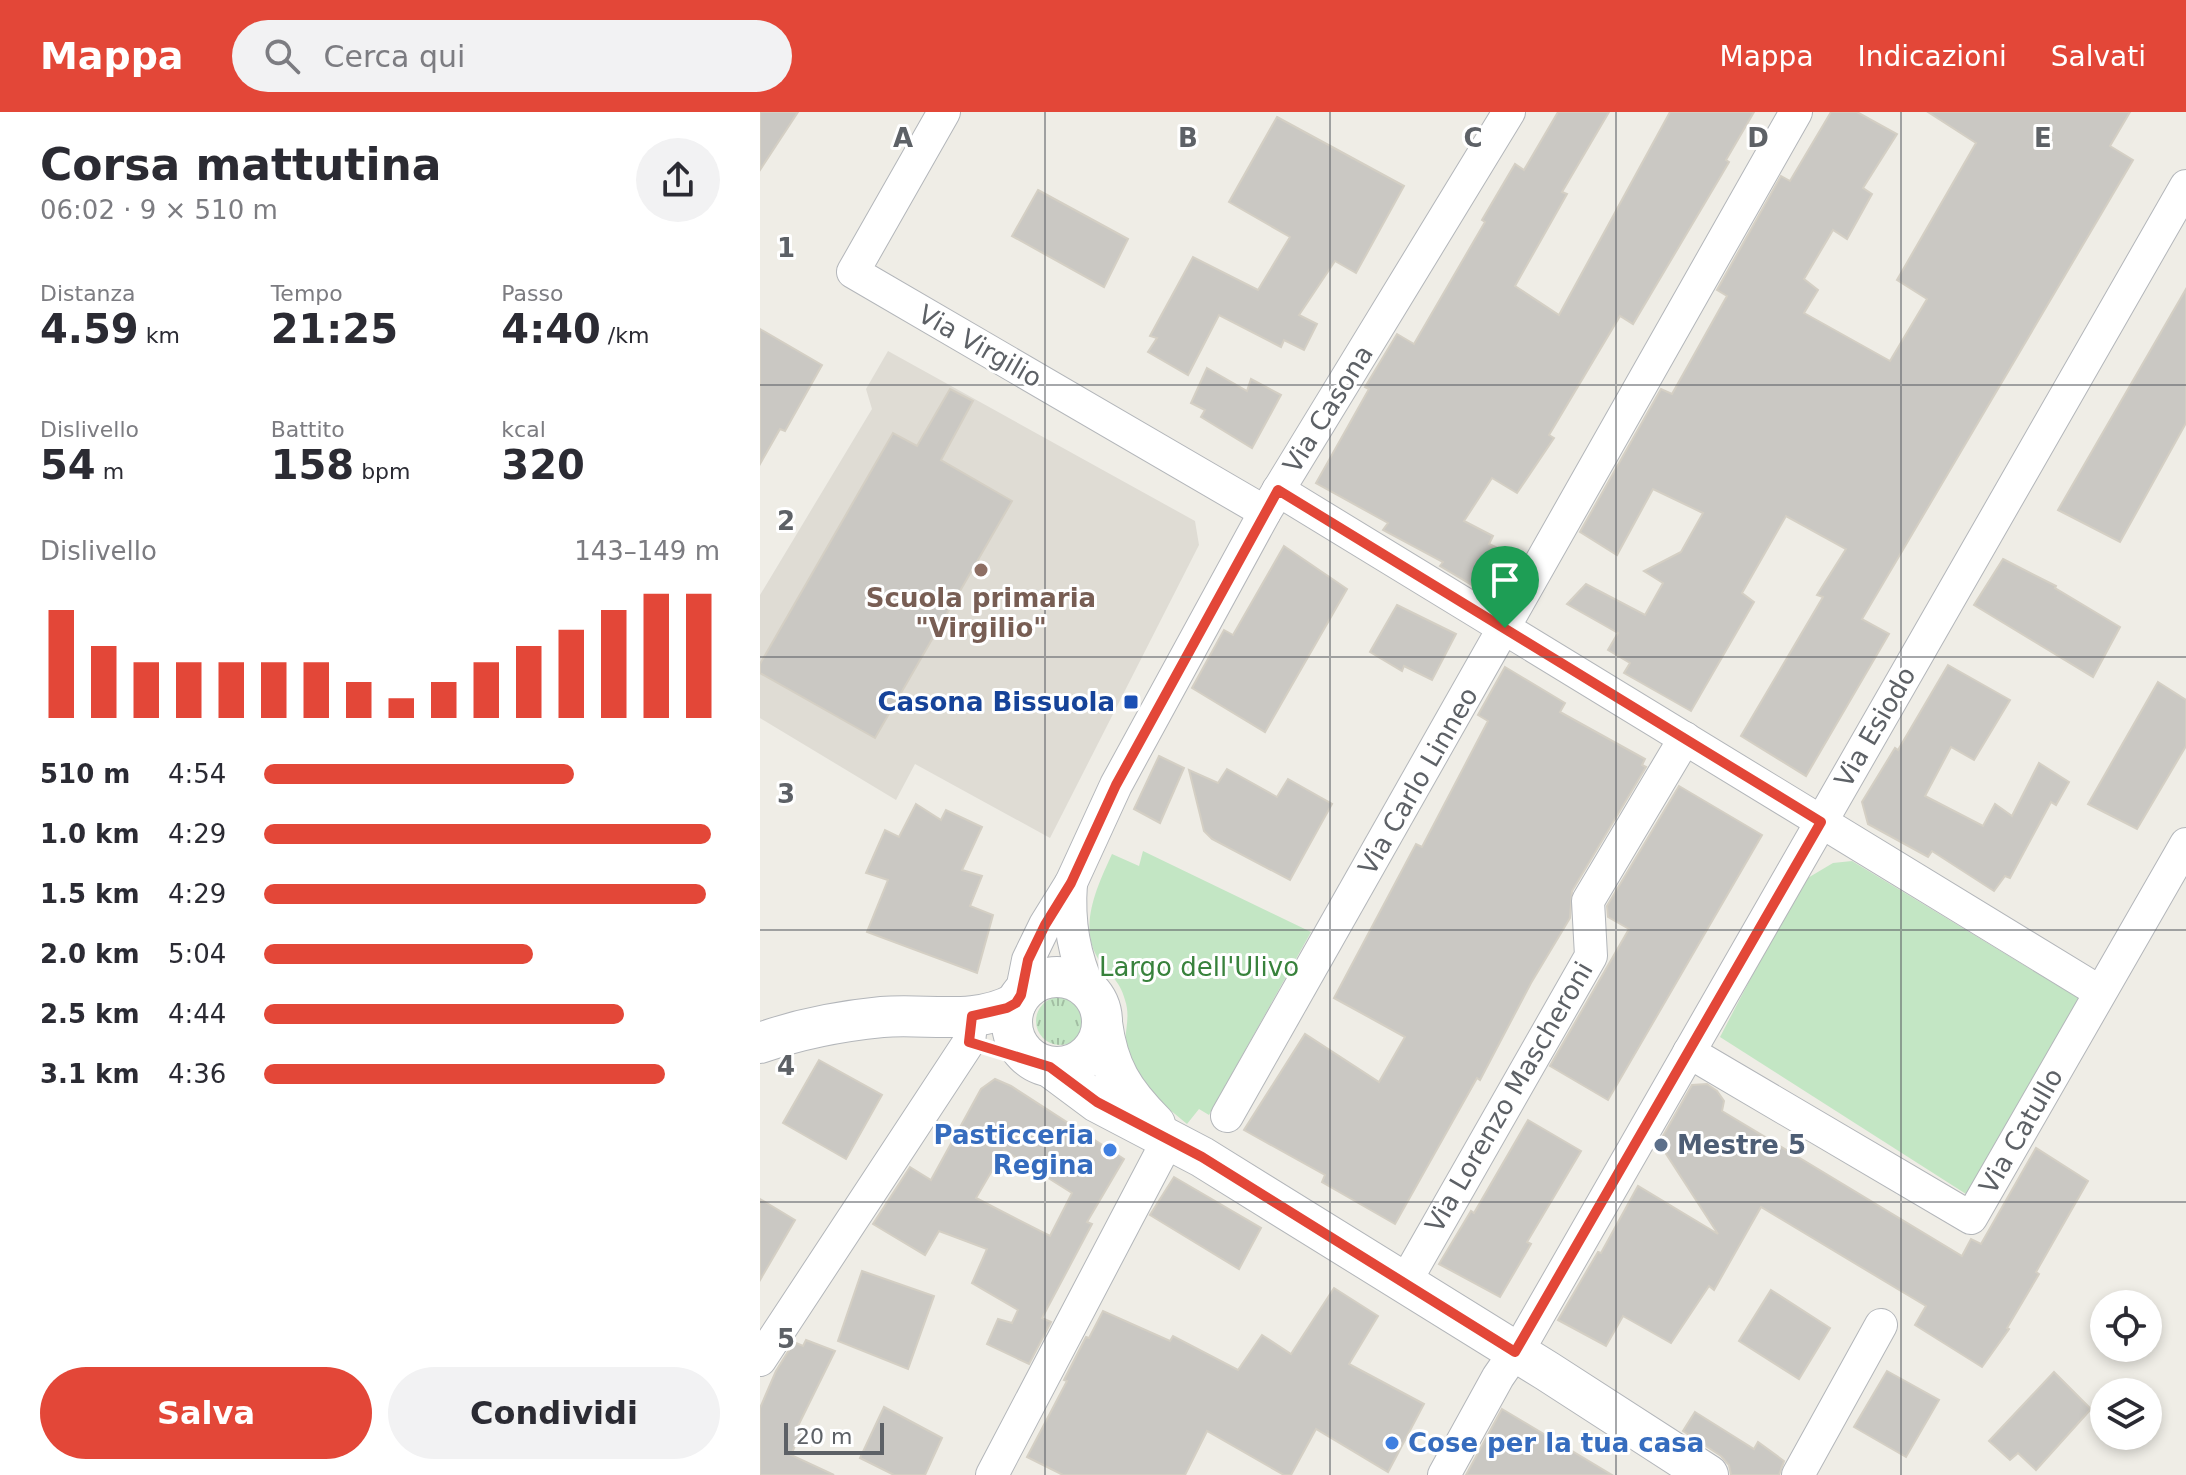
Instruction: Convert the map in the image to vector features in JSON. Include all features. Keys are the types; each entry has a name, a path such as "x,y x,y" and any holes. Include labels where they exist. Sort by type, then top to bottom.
{"street":[{"name":"Via Virgilio","path":"944,112 853,272 1272,501"},
{"name":"Via Casona","path":"1019,999 1028,960 1071,883 1116,785 1272,501 1509,112"},
{"name":"Via Carlo Linneo","path":"1227,1116 1796,112"},
{"name":"Via Esiodo","path":"1444,1475 2186,186"},
{"path":"1272,501 1505,628 2100,992"},
{"name":"Via Lorenzo Mascheroni","path":"1404,1284 1591,956 1588,901 1685,738"},
{"name":"Via Catullo","path":"1689,1052 1971,1218 2186,844"},
{"name":"Via Casona","path":"1071,883 1070,927 1074,949 1096,1007"},
{"path":"760,1360 970,1029 1019,999 1029,987 1049,978 1071,980 1096,1007 1116,1077 1169,1138"},
{"path":"1019,999 1012,1021 1015,1041 1027,1056 1097,1102 1169,1138 1515,1352 1696,1472"},
{"path":"760,1043 807,1029 834,1025 970,1029 1042,1064 1069,1066 1086,1057 1098,1042 1096,1007"},
{"path":"992,1475 1169,1138"},
{"path":"1798,1475 1881,1325"}],"shaded area":[{"name":"Scuola primaria \"Virgilio\"","path":"888,351 1195,521 1199,545 1050,838 915,764 896,800 760,718 760,595 872,409 866,389"}],"green space":[{"name":"Largo dell'Ulivo","path":"1143,851 1311,932 1209,1115 1199,1109 1187,1124 1148,1088 1131,1065 1125,1042 1127,1016 1123,993 1099,960 1090,934 1092,906 1112,854 1139,866"},
{"path":"1852,861 2080,999 1966,1194 1720,1037 1801,882 1833,863"},
{"path":"1060,997 1077,1004 1084,1021 1077,1038 1060,1045 1043,1038 1036,1021 1043,1004"}],"building":[{"path":"760,112 798,112 760,170"},
{"path":"1558,112 1609,112 1562,192 1567,194 1515,286 1559,315 1670,112 1754,112 1726,160 1729,162 1633,324 1620,316 1549,435 1554,438 1517,493 1492,478 1464,521 1493,536 1489,544 1504,551 1482,591 1440,566 1443,562 1383,530 1388,523 1316,483 1369,389 1365,387 1397,334 1414,344 1515,164 1524,170"},
{"path":"1831,112 1857,112 1897,134 1863,188 1872,194 1847,239 1833,230 1804,279 1818,290 1804,313 1890,361 1927,299 1897,280 1976,143 1928,112 2130,112 2110,146 2133,160 1862,619 1889,634 1806,776 1741,736 1823,597 1817,595 1846,549 1786,516 1742,593 1754,602 1691,711 1624,673 1630,663 1608,650 1618,633 1567,604 1586,584 1645,615 1663,583 1644,571 1681,552 1703,513 1653,489 1617,555 1580,532 1661,389 1672,394 1727,296 1717,290 1781,176 1790,181"},
{"path":"1277,117 1404,186 1356,273 1335,261 1299,315 1317,324 1304,350 1284,340 1281,347 1219,315 1188,375 1148,352 1157,338 1150,336 1193,257 1258,290 1290,237 1229,202"},
{"path":"1038,190 1128,239 1104,287 1012,236"},
{"path":"2186,289 2186,423 2120,542 2058,510"},
{"path":"760,329 822,365 785,431 780,429 760,464"},
{"path":"1207,368 1247,391 1251,379 1281,395 1252,448 1201,417 1205,410 1191,403"},
{"path":"950,389 973,401 941,460 1012,501 875,738 760,673 760,664 893,433 917,446"},
{"path":"1284,546 1347,589 1265,732 1192,688 1224,630 1233,635"},
{"path":"2003,559 2056,586 2120,627 2093,677 1974,605"},
{"path":"1397,605 1456,634 1432,680 1404,666 1402,671 1370,652"},
{"path":"1948,665 2010,700 1974,760 1951,747 1925,796 1983,826 1995,804 2012,816 2039,763 2069,782 2056,805 2051,802 2010,878 2005,876 1994,891 1932,851 1928,857 1868,824 1862,802 1895,748 1898,750"},
{"path":"1505,667 1565,703 1560,712 1645,759 1642,765 1646,767 1572,891 1570,918 1395,1224 1322,1182 1325,1175 1244,1130 1305,1034 1379,1082 1405,1037 1334,998 1416,844 1422,847 1488,721 1478,715"},
{"path":"2158,682 2186,700 2186,746 2137,829 2088,804"},
{"path":"1159,756 1184,768 1160,823 1134,809"},
{"path":"1227,769 1277,797 1288,779 1332,804 1290,880 1212,839 1204,831 1189,770 1218,783"},
{"path":"1679,786 1762,835 1608,1100 1550,1066 1629,929 1608,917 1607,906"},
{"path":"916,804 941,820 946,810 982,827 962,870 982,876 970,906 993,915 977,973 867,932 888,880 866,873 885,830 899,837"},
{"path":"819,1060 882,1095 846,1159 783,1123"},
{"path":"995,1079 1011,1086 1124,1159 1087,1222 1092,1224 1042,1318 1051,1322 1029,1364 987,1344 998,1319 1012,1323 1018,1310 972,1283 987,1249 939,1231 925,1255 873,1224 910,1167 931,1180 981,1089","holes":["1004,1150 1072,1193 1050,1236 976,1198"]},
{"path":"1707,1084 1724,1101 1722,1111 1962,1256 1971,1239 1981,1244 2036,1148 2088,1181 2036,1272 2039,1274 2009,1329 1982,1367 1915,1325 1926,1306 1761,1207 1714,1290 1709,1286 1671,1343 1623,1316 1606,1346 1558,1320 1598,1252 1601,1253 1638,1186 1718,1234 1659,1143 1692,1085"},
{"path":"1528,1120 1581,1151 1527,1242 1531,1244 1500,1297 1439,1264 1471,1211 1474,1213"},
{"path":"1174,1177 1261,1228 1239,1269 1150,1215"},
{"path":"760,1199 795,1220 760,1280"},
{"path":"862,1271 934,1296 908,1369 838,1341"},
{"path":"1334,1288 1378,1316 1349,1364 1424,1404 1388,1472 1316,1429 1291,1475 1284,1475 1207,1431 1185,1475 1063,1475 1027,1457 1086,1337 1089,1338 1103,1311 1170,1341 1173,1336 1238,1370 1262,1335 1291,1354"},
{"path":"1771,1290 1830,1328 1799,1379 1739,1341"},
{"path":"806,1340 835,1351 796,1430 801,1432 791,1455 834,1475 760,1475 760,1408 776,1371 794,1342 803,1346"},
{"path":"1887,1371 1939,1400 1906,1457 1854,1427"},
{"path":"2054,1372 2090,1408 2036,1470 2018,1453 2010,1460 1989,1441"},
{"path":"884,1407 942,1438 925,1475 894,1475 860,1458"},
{"path":"1502,1409 1612,1475 1466,1475"},
{"path":"1695,1412 1754,1449 1758,1442 1784,1461 1779,1475 1731,1475 1729,1465 1721,1456 1683,1431"}],"place":[{"name":"Scuola primaria \"Virgilio\"","path":"981,570"},
{"name":"Casona Bissuola","path":"1131,702"},
{"name":"Mestre 5","path":"1661,1145"},
{"name":"Pasticceria Regina","path":"1110,1150"},
{"name":"Cose per la tua casa","path":"1392,1443"}],"route":[{"path":"1278,490 1505,628 1821,822 1515,1352 1202,1157 1097,1102 1050,1067 969,1042 972,1016 1007,1008 1016,1003 1021,995 1028,960 1071,883 1116,785 1278,490"}]}
